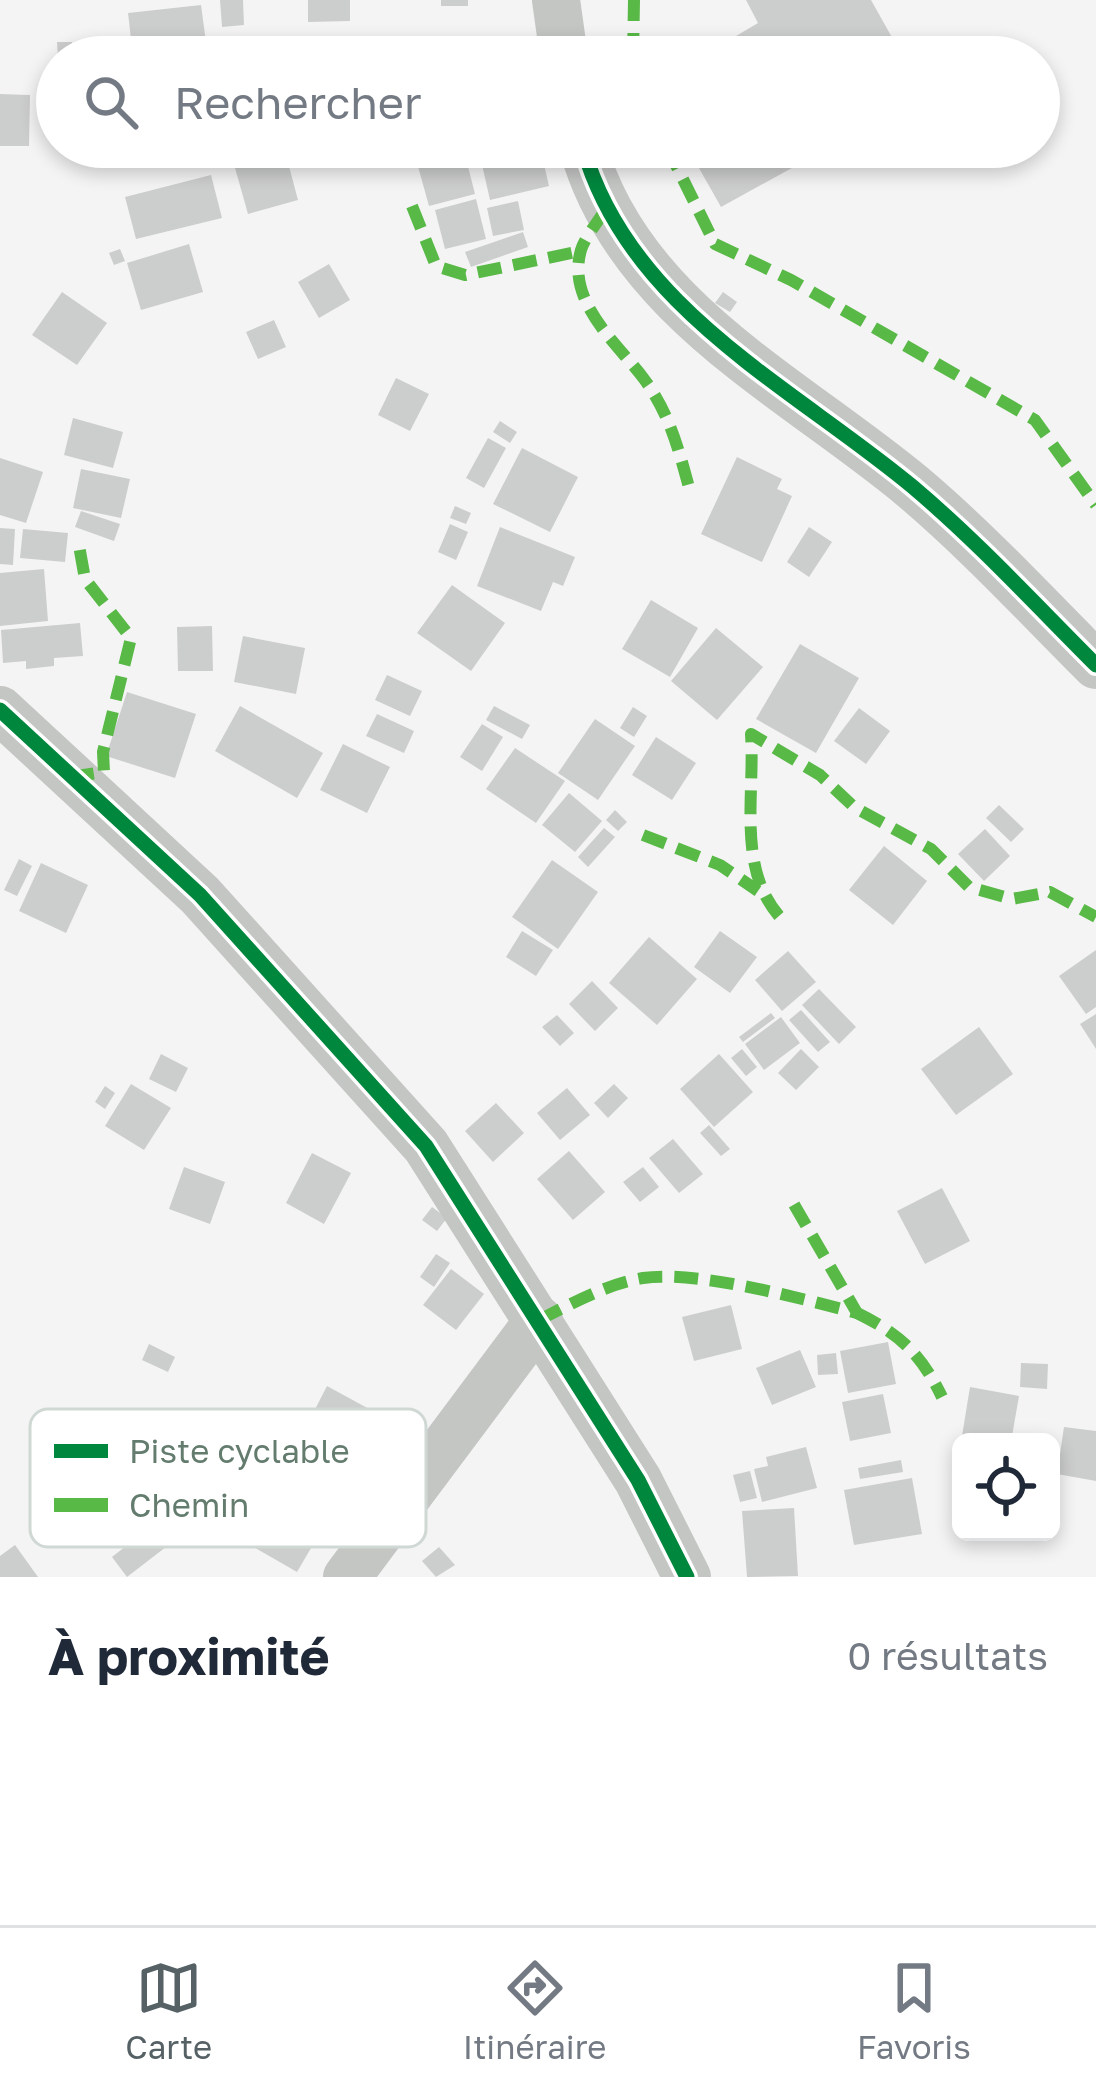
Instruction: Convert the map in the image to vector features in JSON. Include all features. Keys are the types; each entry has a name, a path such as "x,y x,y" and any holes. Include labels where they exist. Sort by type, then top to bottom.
{"street":[{"path":"556,0 561,36"},
{"path":"590,168 605,210 650,272 759,374 911,486 1096,665"},
{"path":"0,710 200,895 427,1146 638,1480 687,1577"},
{"path":"426,1471 538,1320"},
{"path":"347,1577 369,1547"}],"building":[{"path":"220,0 243,0 244,25 222,27"},
{"path":"308,0 350,0 350,21 308,22"},
{"path":"441,0 468,0 468,6 441,6"},
{"path":"746,0 871,0 891,36 736,36 758,23"},
{"path":"201,5 205,36 131,36 128,13"},
{"path":"0,94 30,95 29,146 0,146"},
{"path":"235,168 289,168 298,200 248,214"},
{"path":"418,168 468,168 475,194 429,206"},
{"path":"483,168 545,168 549,186 490,200"},
{"path":"699,168 792,168 721,207"},
{"path":"211,175 222,218 136,239 125,197"},
{"path":"476,199 486,239 445,249 435,210"},
{"path":"518,201 524,230 493,236 487,208"},
{"path":"523,232 528,247 471,267 465,252"},
{"path":"189,244 203,292 141,310 127,263"},
{"path":"120,249 125,261 114,265 109,253"},
{"path":"329,264 350,300 319,318 298,282"},
{"path":"62,292 107,323 77,365 32,335"},
{"path":"723,292 737,302 730,312 715,303"},
{"path":"274,320 286,347 258,359 246,332"},
{"path":"396,378 429,394 410,431 378,415"},
{"path":"73,418 123,432 113,468 64,455"},
{"path":"500,421 517,432 510,443 493,432"},
{"path":"488,438 506,448 484,488 466,478"},
{"path":"522,448 578,477 550,532 493,504"},
{"path":"737,457 782,479 777,489 792,496 762,562 701,534"},
{"path":"0,458 43,472 26,523 0,515"},
{"path":"81,469 130,479 121,518 73,508"},
{"path":"455,506 471,513 466,524 450,518"},
{"path":"81,511 120,524 114,541 75,527"},
{"path":"450,524 468,532 456,560 438,552"},
{"path":"500,527 575,557 563,586 553,582 541,611 477,586"},
{"path":"809,527 832,542 809,577 787,562"},
{"path":"0,528 15,529 13,565 0,564"},
{"path":"23,529 68,533 65,562 20,558"},
{"path":"44,569 48,621 0,626 0,573"},
{"path":"452,585 505,623 471,671 417,633"},
{"path":"651,600 698,628 670,677 622,649"},
{"path":"80,623 83,656 54,658 54,666 26,669 26,661 3,663 1,630"},
{"path":"212,626 213,671 178,671 177,627"},
{"path":"716,628 763,667 717,720 671,681"},
{"path":"243,636 305,648 296,694 234,682"},
{"path":"800,644 859,678 816,753 756,719"},
{"path":"387,675 422,691 410,716 375,700"},
{"path":"127,692 196,714 175,778 106,756"},
{"path":"240,706 323,753 297,798 215,751"},
{"path":"494,706 530,725 522,739 486,720"},
{"path":"633,707 647,716 634,737 620,728"},
{"path":"859,708 890,731 866,764 834,741"},
{"path":"377,714 414,731 404,753 366,736"},
{"path":"595,719 635,746 598,800 558,773"},
{"path":"482,724 503,737 482,771 460,757"},
{"path":"656,737 696,763 672,800 632,775"},
{"path":"343,744 390,767 367,813 320,790"},
{"path":"515,748 565,781 536,823 486,789"},
{"path":"569,793 602,821 575,852 542,825"},
{"path":"999,805 1024,829 1011,842 986,818"},
{"path":"615,810 627,822 618,831 606,820"},
{"path":"604,828 615,837 588,867 578,857"},
{"path":"985,829 1010,856 984,881 958,854"},
{"path":"884,846 927,881 893,925 849,890"},
{"path":"19,859 32,866 17,896 4,890"},
{"path":"552,860 598,892 558,949 512,917"},
{"path":"41,863 88,885 66,933 19,911"},
{"path":"522,931 553,950 536,976 506,957"},
{"path":"720,931 757,957 730,993 694,967"},
{"path":"649,937 697,979 657,1025 609,983"},
{"path":"1096,950 1096,1007 1086,1014 1059,976"},
{"path":"788,951 816,982 782,1011 755,980"},
{"path":"592,981 618,1008 595,1031 569,1004"},
{"path":"819,989 856,1027 839,1044 802,1005"},
{"path":"801,1010 830,1042 818,1052 789,1020"},
{"path":"771,1013 775,1018 743,1042 739,1037"},
{"path":"1096,1014 1096,1049 1080,1024"},
{"path":"557,1015 574,1033 560,1046 542,1027"},
{"path":"781,1017 800,1043 764,1070 745,1044"},
{"path":"979,1027 1013,1074 956,1115 921,1069"},
{"path":"742,1049 757,1067 746,1076 731,1058"},
{"path":"801,1049 819,1067 796,1090 778,1073"},
{"path":"161,1054 188,1068 176,1092 149,1079"},
{"path":"719,1054 753,1092 714,1127 680,1089"},
{"path":"131,1084 171,1108 144,1150 105,1126"},
{"path":"614,1084 628,1098 608,1118 594,1103"},
{"path":"105,1086 115,1093 105,1109 95,1102"},
{"path":"567,1088 590,1115 560,1140 537,1113"},
{"path":"496,1103 524,1133 493,1162 465,1131"},
{"path":"709,1125 730,1149 721,1156 700,1133"},
{"path":"673,1139 703,1174 679,1193 649,1158"},
{"path":"569,1151 605,1192 573,1220 537,1179"},
{"path":"312,1153 351,1173 324,1224 286,1203"},
{"path":"184,1167 225,1182 210,1224 169,1209"},
{"path":"643,1167 659,1187 640,1202 623,1182"},
{"path":"942,1188 970,1241 925,1264 897,1211"},
{"path":"432,1207 447,1218 437,1231 422,1220"},
{"path":"436,1254 450,1263 434,1287 420,1277"},
{"path":"451,1269 484,1294 456,1330 423,1305"},
{"path":"731,1305 742,1349 694,1361 682,1317"},
{"path":"888,1342 896,1384 848,1393 840,1351"},
{"path":"149,1344 175,1357 168,1372 142,1360"},
{"path":"800,1350 816,1387 772,1405 756,1368"},
{"path":"836,1353 838,1374 818,1375 817,1355"},
{"path":"1021,1363 1048,1364 1047,1389 1020,1387"},
{"path":"327,1386 369,1409 315,1409"},
{"path":"970,1387 1019,1396 1013,1433 962,1433"},
{"path":"883,1394 891,1433 850,1441 842,1402"},
{"path":"1064,1427 1096,1431 1096,1481 1060,1475"},
{"path":"806,1447 817,1488 762,1502 754,1469 768,1466 766,1457"},
{"path":"901,1460 903,1472 860,1479 858,1468"},
{"path":"750,1471 757,1498 740,1502 733,1475"},
{"path":"912,1478 922,1534 854,1545 844,1490"},
{"path":"794,1508 798,1576 747,1577 742,1511"},
{"path":"15,1545 38,1577 0,1577 0,1556"},
{"path":"125,1547 166,1547 127,1577 112,1557"},
{"path":"253,1547 312,1547 297,1572"},
{"path":"439,1547 455,1565 436,1577 422,1561"}],"marked path":[{"path":"633,36 634,0"},
{"path":"677,168 715,244 791,280 1035,420 1096,505"},
{"path":"412,206 436,266 465,275 581,251"},
{"path":"605,210 581,250 581,287 597,320 661,406 690,491"},
{"path":"70,777 104,772 103,752 131,638 85,579 78,540"},
{"path":"779,916 757,876 753,853 751,734 820,775 854,807 931,849 969,887 1012,899 1050,892 1096,917"},
{"path":"643,835 720,865 758,891"},
{"path":"539,1320 616,1285 665,1277 750,1287 857,1313 788,1194"},
{"path":"857,1313 908,1347 942,1397"}],"cycle path":[{"path":"591,168 605,204 637,254 676,299 720,340 913,487 1096,665"},
{"path":"0,710 200,895 426,1146 638,1480 687,1577"}]}
